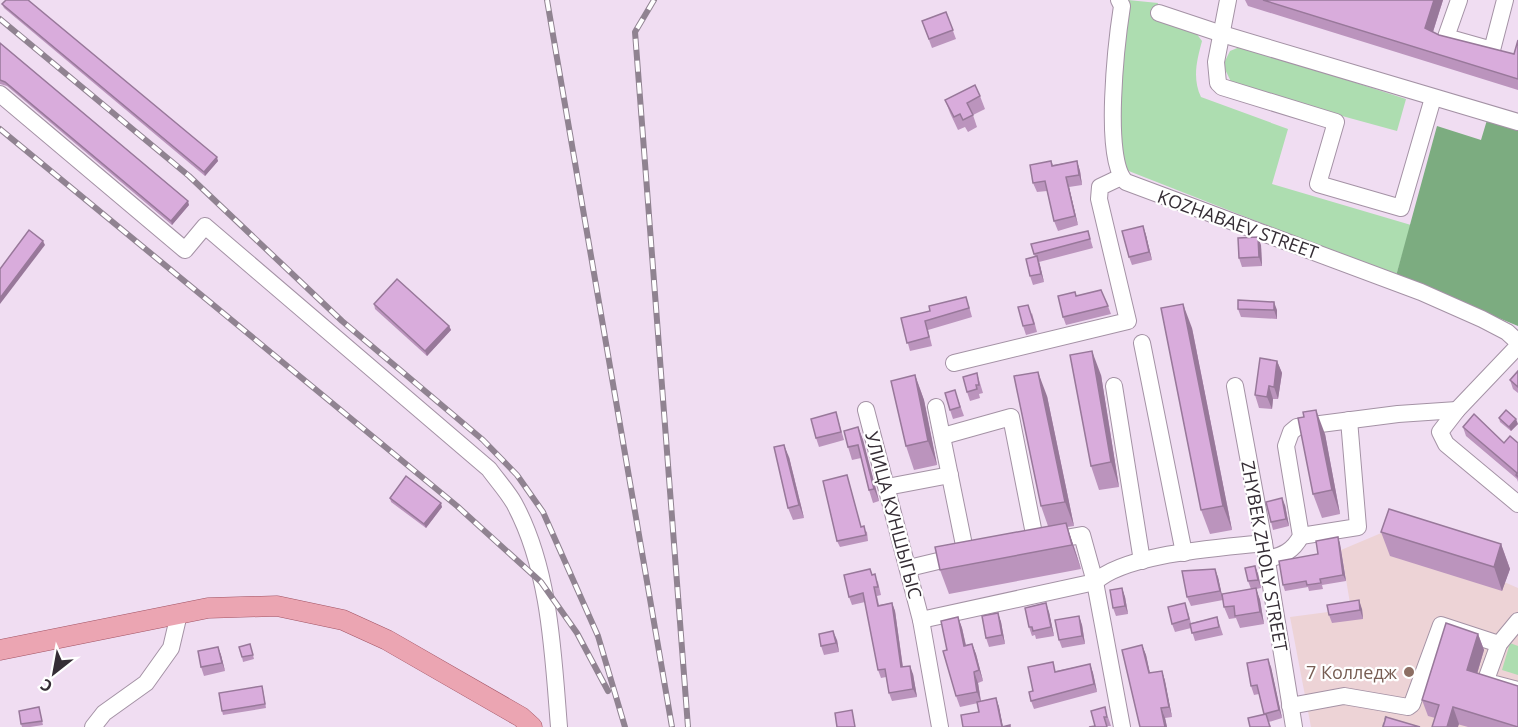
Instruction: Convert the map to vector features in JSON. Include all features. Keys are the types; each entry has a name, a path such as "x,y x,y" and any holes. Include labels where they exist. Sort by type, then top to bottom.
{"main road":[{"path":"0,650 177,621 208,608 277,606 343,620 387,640 521,717 532,727"}],"street":[{"path":"954,363 1128,321 1099,199 1100,187 1121,177 1116,159 1113,114 1115,49 1122,6 1119,0"},
{"path":"1459,0 1446,37 1492,50 1505,0"},
{"path":"1227,2 1216,76 1222,87 1336,122 1318,184 1401,208 1433,98"},
{"path":"1159,13 1221,34 1518,122"},
{"path":"0,94 185,250 205,226 489,469 513,501 532,547 542,582 560,727"},
{"name":"KOZHABAEV STREET","path":"1121,177 1132,185 1421,292 1507,332 1518,344"},
{"path":"1142,343 1184,553"},
{"path":"1518,344 1442,428 1441,437 1446,444 1518,504"},
{"path":"1114,386 1142,561"},
{"name":"ZHYBEK ZHOLY STREET","path":"1234,386 1265,551 1294,727"},
{"path":"909,568 972,554 950,475 936,407"},
{"name":"УЛИЦА КУНШЫГЫС","path":"866,410 909,568 921,620 940,727"},
{"path":"921,620 1095,582 1114,568 1184,553 1265,551 1282,556 1291,550 1301,536 1286,447 1288,438 1297,428 1349,420 1458,410"},
{"path":"943,436 1011,417 1030,545 1082,535 1095,582 1122,727"},
{"path":"1301,536 1358,527 1349,420"},
{"path":"887,487 950,475"},
{"path":"93,727 104,713 146,682 171,648 177,621"},
{"path":"1518,621 1499,644 1487,677 1491,683 1518,690"},
{"path":"1290,706 1344,696 1408,707 1412,704 1442,625 1499,644"}],"shaded area":[{"name":"7 Колледж","path":"1386,531 1518,588 1518,727 1311,727 1290,617 1351,609 1341,550"}],"green space":[{"path":"1128,0 1158,3 1154,20 1196,33 1202,41 1196,76 1201,97 1288,129 1272,184 1411,225 1396,276 1121,168 1117,57"},
{"path":"1242,46 1406,99 1397,131 1233,86 1223,65 1230,51"},
{"path":"1487,120 1518,130 1518,326 1396,276 1437,126 1481,140"},
{"path":"1510,643 1518,646 1518,675 1502,670"}],"building":[{"path":"6,0 28,0 217,157 204,172 2,4"},
{"path":"1263,0 1434,0 1425,28 1439,35 1514,54 1518,40 1518,79"},
{"path":"946,12 953,30 929,39 922,21"},
{"path":"0,43 188,201 171,221 0,80"},
{"path":"975,85 980,96 967,103 973,115 963,120 960,114 954,117 945,100"},
{"path":"1051,161 1052,166 1077,161 1079,175 1066,177 1075,216 1054,221 1045,181 1033,183 1030,165"},
{"path":"1143,226 1149,252 1129,257 1122,231"},
{"path":"29,230 43,241 0,298 0,269"},
{"path":"1088,231 1090,239 1034,254 1031,244"},
{"path":"1258,237 1259,257 1239,258 1238,238"},
{"path":"1037,256 1041,274 1030,276 1026,259"},
{"path":"397,279 449,326 425,351 374,304"},
{"path":"1101,290 1108,306 1063,317 1058,296 1075,292 1076,296"},
{"path":"966,297 969,308 925,321 929,337 907,343 901,318 930,311 929,306"},
{"path":"1238,300 1274,302 1274,310 1238,309"},
{"path":"1183,304 1223,506 1201,510 1161,308"},
{"path":"1028,305 1034,324 1023,326 1018,307"},
{"path":"1092,351 1111,462 1091,466 1070,355"},
{"path":"1260,358 1277,361 1274,387 1269,386 1267,397 1255,395"},
{"path":"1518,371 1518,387 1510,380"},
{"path":"1038,372 1065,502 1041,506 1014,376"},
{"path":"977,373 979,385 976,385 977,389 967,392 963,377"},
{"path":"915,375 928,441 906,446 891,381"},
{"path":"955,390 960,407 950,410 945,393"},
{"path":"1316,410 1332,490 1313,494 1298,418 1304,417 1303,412"},
{"path":"1506,410 1516,419 1509,427 1499,418"},
{"path":"836,412 841,432 816,438 811,419"},
{"path":"1474,414 1504,443 1510,436 1518,443 1518,477 1517,473 1463,427"},
{"path":"858,427 874,489 869,490 858,445 848,447 844,431"},
{"path":"784,445 799,505 788,508 774,447"},
{"path":"847,475 861,527 864,526 866,535 837,541 823,481"},
{"path":"406,476 441,503 424,524 390,498"},
{"path":"1282,498 1286,519 1271,522 1266,502"},
{"path":"1389,509 1501,544 1494,567 1381,532"},
{"path":"1066,523 1072,545 940,570 935,547"},
{"path":"1338,537 1343,575 1320,579 1321,583 1307,585 1306,581 1283,585 1279,561 1318,554 1316,541"},
{"path":"1255,566 1258,580 1248,581 1245,568"},
{"path":"870,569 872,575 875,574 878,587 874,587 878,606 892,603 901,667 910,666 913,689 889,693 885,669 878,670 863,593 849,597 844,575"},
{"path":"1215,569 1220,591 1187,597 1182,571"},
{"path":"1122,588 1125,606 1113,608 1110,590"},
{"path":"1256,588 1260,612 1235,616 1234,606 1224,607 1222,594"},
{"path":"1359,600 1360,610 1329,615 1327,605"},
{"path":"1046,603 1051,627 1033,631 1032,627 1029,627 1025,608"},
{"path":"1185,603 1189,619 1172,624 1168,607"},
{"path":"998,613 1002,635 986,638 982,616"},
{"path":"1079,616 1082,636 1059,640 1055,620"},
{"path":"958,617 964,646 972,644 979,670 974,672 977,692 956,696 943,651 947,650 941,621"},
{"path":"1217,617 1219,627 1192,633 1190,624"},
{"path":"1446,623 1478,634 1467,670 1518,686 1518,727 1453,707 1447,727 1432,727 1439,705 1422,700"},
{"path":"833,631 836,643 821,646 819,634"},
{"path":"250,644 253,655 242,657 239,647"},
{"path":"1142,645 1149,673 1162,671 1169,707 1161,708 1165,727 1140,727 1122,650"},
{"path":"218,647 222,663 201,667 198,651"},
{"path":"1268,659 1279,710 1264,714 1257,685 1251,686 1247,663"},
{"path":"1053,662 1055,672 1090,664 1094,684 1031,701 1029,692 1033,691 1028,667"},
{"path":"262,686 265,704 222,711 219,693"},
{"path":"996,698 1002,727 963,727 961,715 979,712 977,702"},
{"path":"39,707 42,721 21,724 19,711"},
{"path":"1105,707 1107,717 1104,717 1107,727 1089,727 1095,726 1091,711"},
{"path":"852,710 855,727 837,727 835,713"},
{"path":"1266,714 1270,727 1250,727 1248,718"},
{"path":"1386,717 1420,727 1383,727"}],"railway":[{"path":"547,0 672,727"},
{"path":"654,0 635,32 688,727"},
{"path":"0,19 189,176 342,321 483,440 517,475 543,512 598,636 625,727"},
{"path":"0,129 457,506 541,582 577,633 608,691"}],"place":[{"name":"7 Колледж","path":"1409,672"}]}
